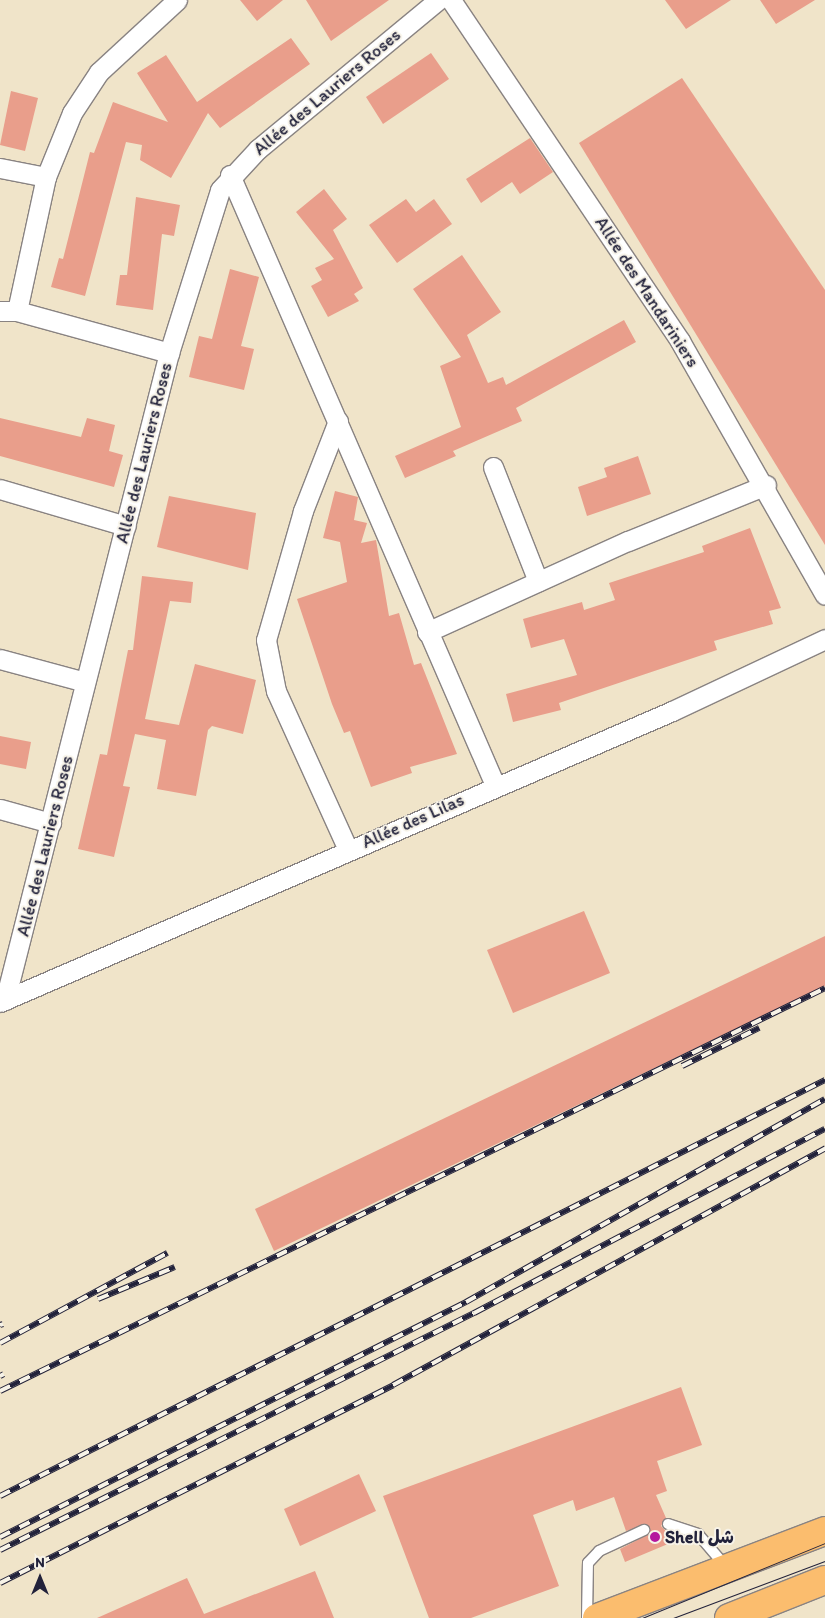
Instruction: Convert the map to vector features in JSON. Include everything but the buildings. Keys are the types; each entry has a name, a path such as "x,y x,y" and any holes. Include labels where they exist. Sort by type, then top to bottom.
{"main road":[{"path":"597,1618 825,1531"},
{"path":"729,1618 825,1580"}],"street":[{"path":"169,353 8,311 46,177 85,90 177,0"},
{"name":"Allée des Lauriers Roses","path":"3,1001 51,823 169,353 214,203 230,175 438,0"},
{"name":"Allée des Mandariniers","path":"451,0 569,170 766,484 825,594"},
{"path":"0,168 46,177"},
{"path":"230,175 495,785"},
{"path":"338,421 303,511 266,640 276,691 348,850"},
{"path":"493,467 538,581"},
{"path":"427,632 538,581 766,484"},
{"path":"0,489 126,526"},
{"name":"Allée des Lilas","path":"3,1001 495,785 672,711 825,639"},
{"path":"0,658 85,682"},
{"path":"0,809 51,823"}],"lane":[{"path":"668,1524 698,1534 728,1568"},
{"path":"587,1618 588,1563 599,1551 644,1530"}],"tram line":[{"path":"642,1618 825,1543"},
{"path":"673,1618 825,1561"}],"railway":[{"path":"0,1391 825,988"},
{"path":"682,1066 759,1028"},
{"path":"0,1496 825,1080"},
{"path":"0,1537 466,1302 825,1099"},
{"path":"0,1550 474,1313 825,1129"},
{"path":"0,1583 393,1385 825,1148"},
{"path":"0,1343 167,1253"},
{"path":"98,1299 175,1267"},
{"path":"0,1376 4,1374"}],"place":[{"name":"Shell شل","path":"655,1537"}]}
